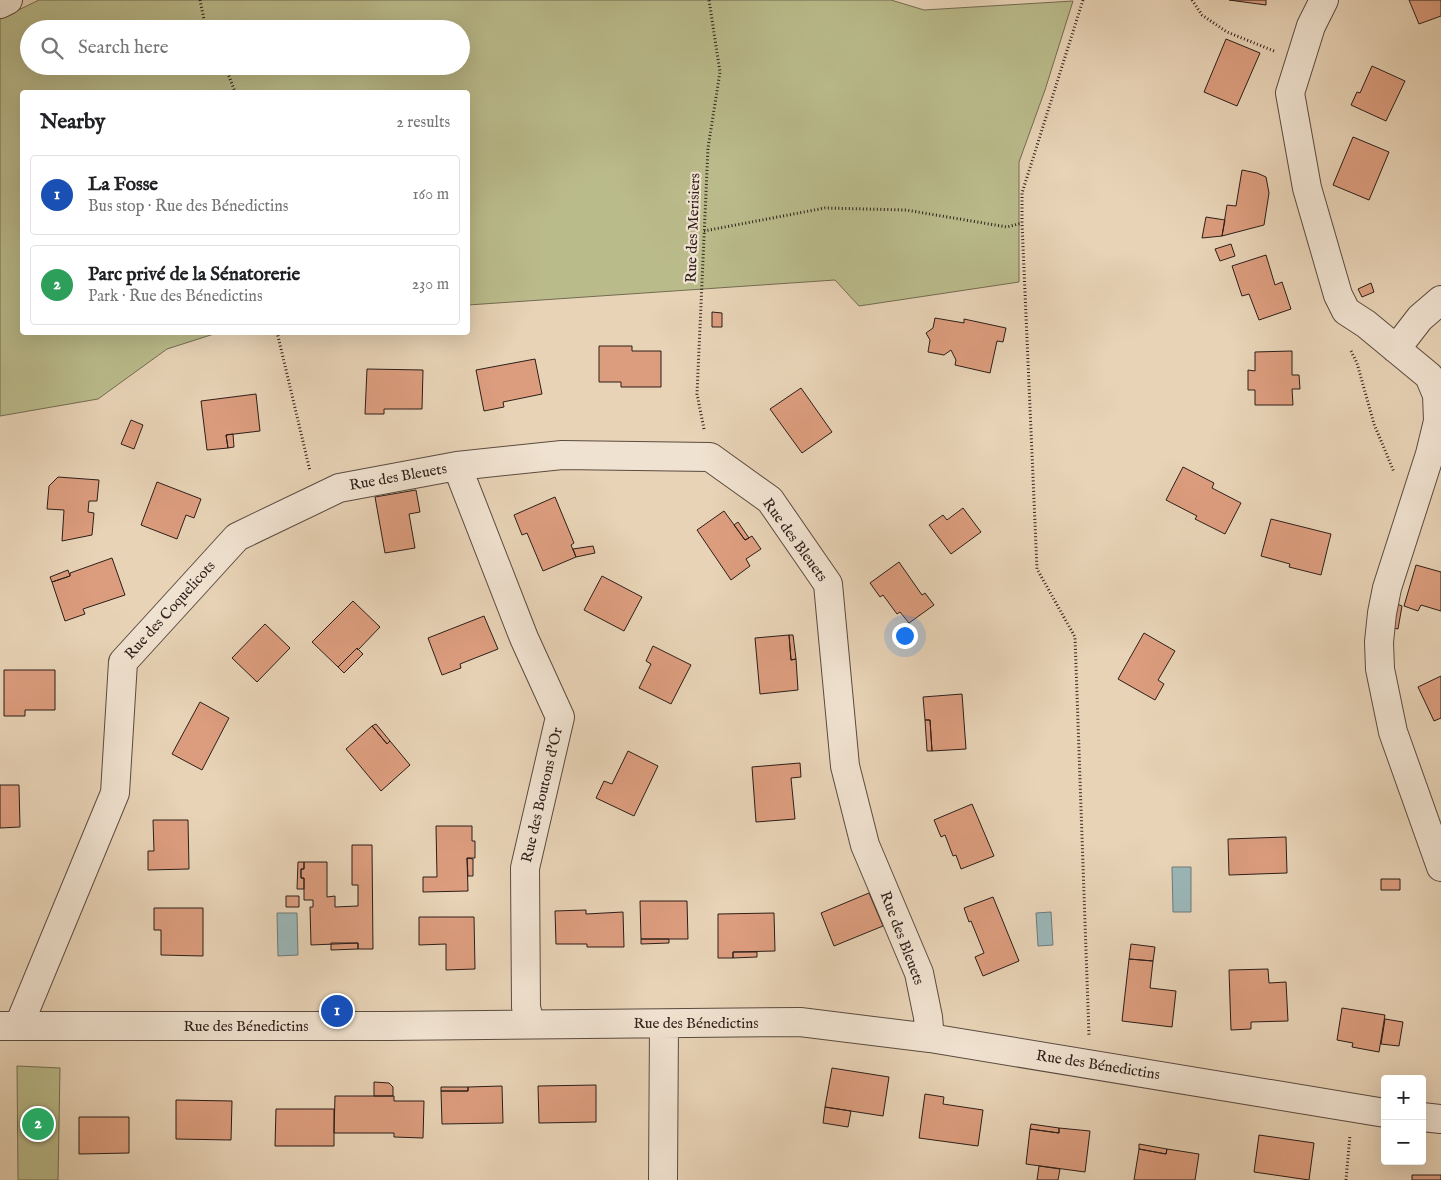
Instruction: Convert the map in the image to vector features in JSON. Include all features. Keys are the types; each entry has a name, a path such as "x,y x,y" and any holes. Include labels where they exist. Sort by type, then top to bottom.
{"street":[{"path":"0,4 8,0"},
{"path":"1324,0 1311,26 1290,93 1306,188 1338,294 1346,311 1366,324 1429,376 1437,396 1438,421 1387,588 1379,642 1380,668 1393,732 1441,866"},
{"path":"1396,350 1420,318 1441,300"},
{"name":"Rue des Bleuets","path":"328,493 457,466 562,455 710,457 770,500 828,584 844,766 865,845 919,974 928,1017 930,1038"},
{"name":"Rue des Boutons d'Or","path":"457,466 524,638 560,717 525,868 526,1007 530,1024"},
{"name":"Rue des Coquelicots","path":"9,1026 115,793 123,662 237,537 328,493"},
{"name":"Rue des Bénedictins","path":"9,1026 388,1026 800,1022 930,1038 1381,1112"},
{"path":"662,1180 664,1024"},
{"path":"1426,1118 1441,1120"}],"path":[{"path":"200,0 204,20"},
{"name":"Rue des Merisiers","path":"709,0 720,72 708,148 697,394 710,457"},
{"path":"1083,0 1022,193 1022,224 1037,569 1075,637 1090,1064"},
{"path":"1192,0 1202,15 1227,32 1300,60"},
{"path":"228,75 234,90"},
{"path":"704,231 825,208 906,210 1007,228 1022,224"},
{"path":"278,335 328,493"},
{"path":"1349,347 1357,363 1374,424 1399,484 1418,491"},
{"path":"1346,1180 1354,1108"}],"green space":[{"path":"39,0 891,0 924,10 1073,1 1045,90 1019,162 1019,282 859,306 835,280 470,305 470,90 20,90 20,335 211,335 167,349 98,399 0,416 0,19"},
{"path":"17,1066 60,1068 58,1180 18,1180"}],"water":[{"path":"1172,867 1191,867 1191,912 1173,912"},
{"path":"1051,912 1053,945 1038,946 1036,913"},
{"path":"277,913 297,913 298,955 278,956"}],"building":[{"path":"1229,0 1266,0 1266,5"},
{"path":"1409,0 1441,0 1441,16 1419,24"},
{"path":"1226,39 1260,53 1237,106 1204,92"},
{"path":"1372,66 1405,81 1386,121 1351,105 1357,92 1360,93"},
{"path":"1353,137 1389,152 1369,200 1333,185"},
{"path":"1242,170 1266,177 1269,193 1264,225 1222,236 1227,205 1236,206"},
{"path":"1206,217 1225,220 1222,236 1202,238"},
{"path":"1231,244 1235,256 1220,261 1215,249"},
{"path":"1266,255 1275,285 1282,282 1291,309 1259,320 1249,294 1242,296 1232,266"},
{"path":"1371,283 1374,292 1362,297 1358,289"},
{"path":"712,312 722,313 722,327 712,327"},
{"path":"935,318 964,323 964,319 1006,328 1003,342 997,341 990,373 955,365 956,360 951,350 944,355 928,352 930,340 926,333 933,328"},
{"path":"599,346 632,346 632,351 661,351 661,387 621,387 621,382 599,382"},
{"path":"1292,351 1292,375 1299,375 1300,389 1292,389 1293,405 1255,405 1255,390 1248,390 1248,370 1255,371 1255,352"},
{"path":"535,359 542,394 503,402 504,407 484,411 476,370"},
{"path":"367,369 423,370 422,409 384,409 384,414 365,414"},
{"path":"801,388 832,432 802,453 770,409"},
{"path":"256,394 260,431 226,435 228,448 207,450 201,401"},
{"path":"131,420 143,425 134,449 121,444"},
{"path":"233,434 234,447 228,448 226,435"},
{"path":"1183,467 1214,483 1212,488 1241,503 1225,534 1195,519 1197,516 1166,500"},
{"path":"58,477 99,480 97,501 89,501 88,512 94,513 92,535 62,541 64,510 47,509 49,486"},
{"path":"157,482 201,499 194,518 186,515 177,539 141,525"},
{"path":"416,490 420,512 409,514 415,548 385,553 375,497"},
{"path":"555,497 574,543 571,545 576,557 543,571 527,533 522,535 514,515"},
{"path":"963,508 981,532 951,554 929,525 943,515 947,520"},
{"path":"724,511 745,540 752,536 761,549 746,559 750,566 731,580 697,530"},
{"path":"1271,519 1331,534 1321,575 1289,567 1290,564 1261,556"},
{"path":"738,522 749,538 745,540 734,525"},
{"path":"593,546 595,553 576,557 573,549"},
{"path":"112,558 125,595 83,609 85,614 65,621 52,582 70,576 70,573"},
{"path":"899,562 922,595 925,593 934,605 909,623 900,612 897,614 883,595 880,597 870,583"},
{"path":"1416,565 1441,572 1441,611 1421,605 1418,611 1404,606"},
{"path":"68,570 70,576 52,582 50,577"},
{"path":"602,576 642,597 624,631 584,610"},
{"path":"353,601 380,627 338,667 312,642"},
{"path":"1397,604 1402,606 1398,629 1393,628"},
{"path":"484,616 498,649 460,664 461,668 442,675 428,638"},
{"path":"265,624 290,648 257,682 232,658"},
{"path":"1144,633 1175,651 1158,680 1164,684 1155,700 1118,679"},
{"path":"789,635 793,635 796,659 791,660"},
{"path":"789,635 791,660 796,659 798,690 760,694 755,638"},
{"path":"653,646 691,665 671,704 639,688 651,664 646,661"},
{"path":"357,648 363,654 344,673 338,667"},
{"path":"4,670 55,670 55,710 25,710 25,716 4,716"},
{"path":"1441,676 1441,718 1434,721 1418,687"},
{"path":"962,694 966,749 932,751 930,720 925,720 923,697"},
{"path":"200,702 229,718 202,770 172,754"},
{"path":"925,720 930,720 932,751 927,751"},
{"path":"376,724 390,741 387,744 372,726"},
{"path":"372,726 387,744 390,741 410,765 381,791 346,749"},
{"path":"628,751 658,766 634,816 596,798 604,781 612,784"},
{"path":"800,763 801,777 791,778 795,819 756,822 752,767"},
{"path":"0,785 19,785 20,827 0,828"},
{"path":"972,804 994,856 961,869 956,855 953,856 945,835 941,837 934,820"},
{"path":"153,820 188,820 189,869 148,870 148,851 154,851"},
{"path":"436,826 472,826 472,841 475,841 475,858 467,858 468,891 423,892 423,877 437,877"},
{"path":"1286,837 1287,873 1229,875 1228,839"},
{"path":"352,845 372,845 373,949 358,949 358,943 311,945 310,907 313,907 313,900 304,900 304,878 301,878 301,869 304,869 304,862 327,862 327,897 335,896 335,907 358,906 358,885 352,885"},
{"path":"467,858 473,859 473,876 468,876"},
{"path":"298,862 304,862 304,869 301,869 301,878 304,878 304,889 297,889"},
{"path":"1381,879 1400,879 1400,890 1381,890"},
{"path":"869,893 883,926 834,946 821,913"},
{"path":"286,896 299,896 299,907 286,907"},
{"path":"993,897 1019,961 983,976 975,957 984,953 964,908"},
{"path":"640,901 687,901 688,939 641,939"},
{"path":"154,908 203,908 203,956 161,955 161,930 154,930"},
{"path":"586,910 586,914 623,912 624,947 587,947 587,944 556,944 555,911"},
{"path":"774,913 775,951 733,952 733,958 718,958 718,914"},
{"path":"419,917 474,917 475,969 446,970 446,944 419,945"},
{"path":"641,939 669,939 669,943 641,944"},
{"path":"331,943 358,943 358,949 331,950"},
{"path":"1131,944 1155,947 1153,961 1129,959"},
{"path":"733,952 757,952 757,957 733,958"},
{"path":"1129,959 1153,961 1150,988 1176,991 1172,1027 1122,1021"},
{"path":"1268,969 1269,983 1286,982 1288,1021 1251,1022 1251,1029 1231,1030 1229,970"},
{"path":"1342,1008 1385,1015 1379,1052 1352,1047 1353,1043 1337,1040"},
{"path":"1385,1019 1403,1022 1399,1046 1381,1044"},
{"path":"832,1068 889,1077 883,1116 825,1107"},
{"path":"374,1082 389,1083 393,1087 393,1096 374,1096"},
{"path":"596,1085 596,1122 539,1123 538,1086"},
{"path":"502,1086 503,1123 442,1124 441,1091 468,1091 468,1087"},
{"path":"441,1087 468,1087 468,1091 441,1091"},
{"path":"925,1094 944,1097 943,1104 983,1110 978,1146 919,1138"},
{"path":"335,1096 394,1096 394,1101 424,1101 423,1138 394,1137 394,1133 334,1133"},
{"path":"176,1100 232,1101 231,1140 176,1139"},
{"path":"825,1107 851,1111 848,1127 823,1123"},
{"path":"276,1109 334,1109 334,1146 275,1146"},
{"path":"79,1117 129,1117 129,1153 79,1154"},
{"path":"1031,1124 1059,1128 1059,1133 1030,1129"},
{"path":"1059,1128 1090,1131 1085,1172 1026,1164 1030,1129 1059,1133"},
{"path":"1259,1135 1314,1143 1309,1180 1254,1172"},
{"path":"1139,1144 1167,1149 1166,1154 1139,1149"},
{"path":"1139,1149 1166,1154 1167,1149 1199,1154 1195,1180 1134,1180"},
{"path":"1039,1166 1060,1169 1058,1180 1037,1180"},
{"path":"1412,1175 1441,1175 1441,1180 1412,1180"}],"place":[{"name":"La Fosse","path":"337,1011"},
{"name":"Parc privé de la Sénatorerie","path":"38,1124"}]}
